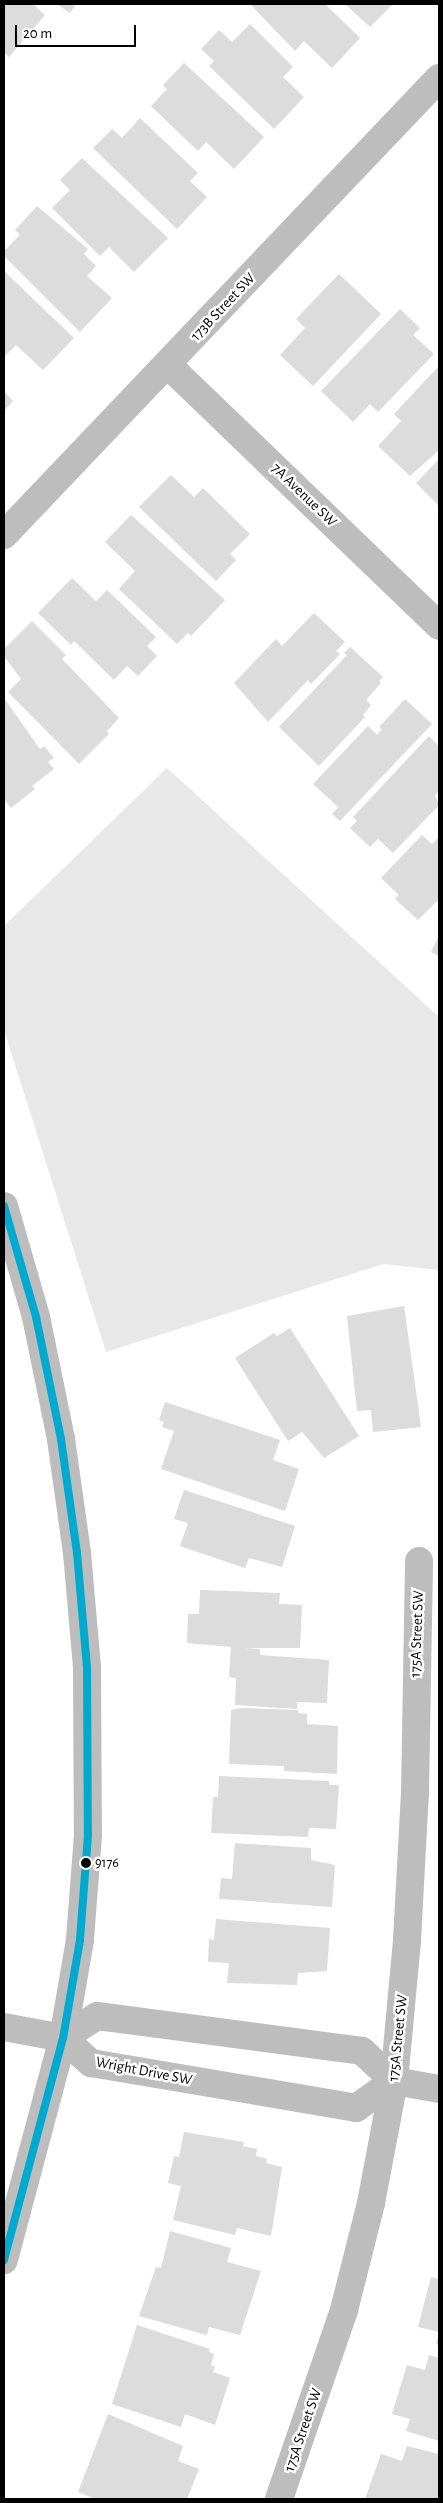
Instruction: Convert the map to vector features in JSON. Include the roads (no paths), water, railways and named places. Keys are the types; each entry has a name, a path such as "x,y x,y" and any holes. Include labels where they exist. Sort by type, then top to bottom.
{"street":[{"name":"173B Street SW","path":"4,535 168,365 439,78"},
{"name":"7A Avenue SW","path":"168,365 439,626"},
{"path":"4,1206 36,1317 61,1439 87,1667 88,1835 80,1940 62,2038 4,2260"},
{"name":"175A Street SW","path":"279,2499 344,2310 371,2203 394,2081 407,1940 416,1794 419,1560"},
{"path":"4,2028 62,2038 97,2016 362,2051 394,2081 439,2089"},
{"name":"Wright Drive SW","path":"62,2038 91,2063 356,2108 394,2081"}],"place":[{"name":"9176","path":"86,1863"}]}
